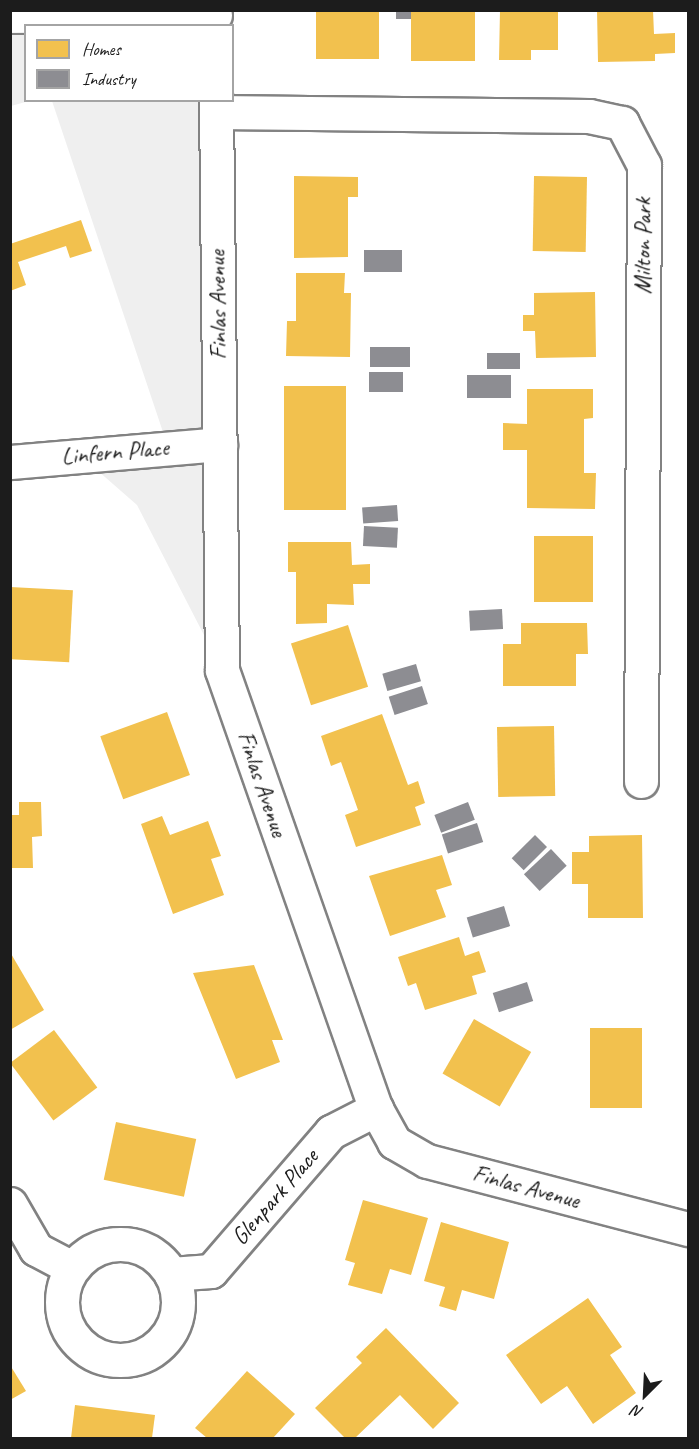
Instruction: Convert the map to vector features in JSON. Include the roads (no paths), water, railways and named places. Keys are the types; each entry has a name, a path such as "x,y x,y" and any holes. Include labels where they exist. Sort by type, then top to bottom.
{"street":[{"path":"10,16 215,17"},
{"name":"Finlas Avenue","path":"216,106 222,670 376,1109 394,1142 426,1161 688,1229"},
{"name":"Milton Park","path":"216,106 590,116 622,123 644,165 641,780"},
{"name":"Linfern Place","path":"10,462 220,444"},
{"name":"Glenpark Place","path":"171,1274 211,1271 331,1132 376,1109"},
{"path":"10,1204 36,1250 72,1268"},
{"path":"123,1244 159,1258 171,1274 177,1311 172,1329 160,1344 126,1360 98,1355 75,1339 62,1304 72,1268 104,1245 123,1244"}]}
